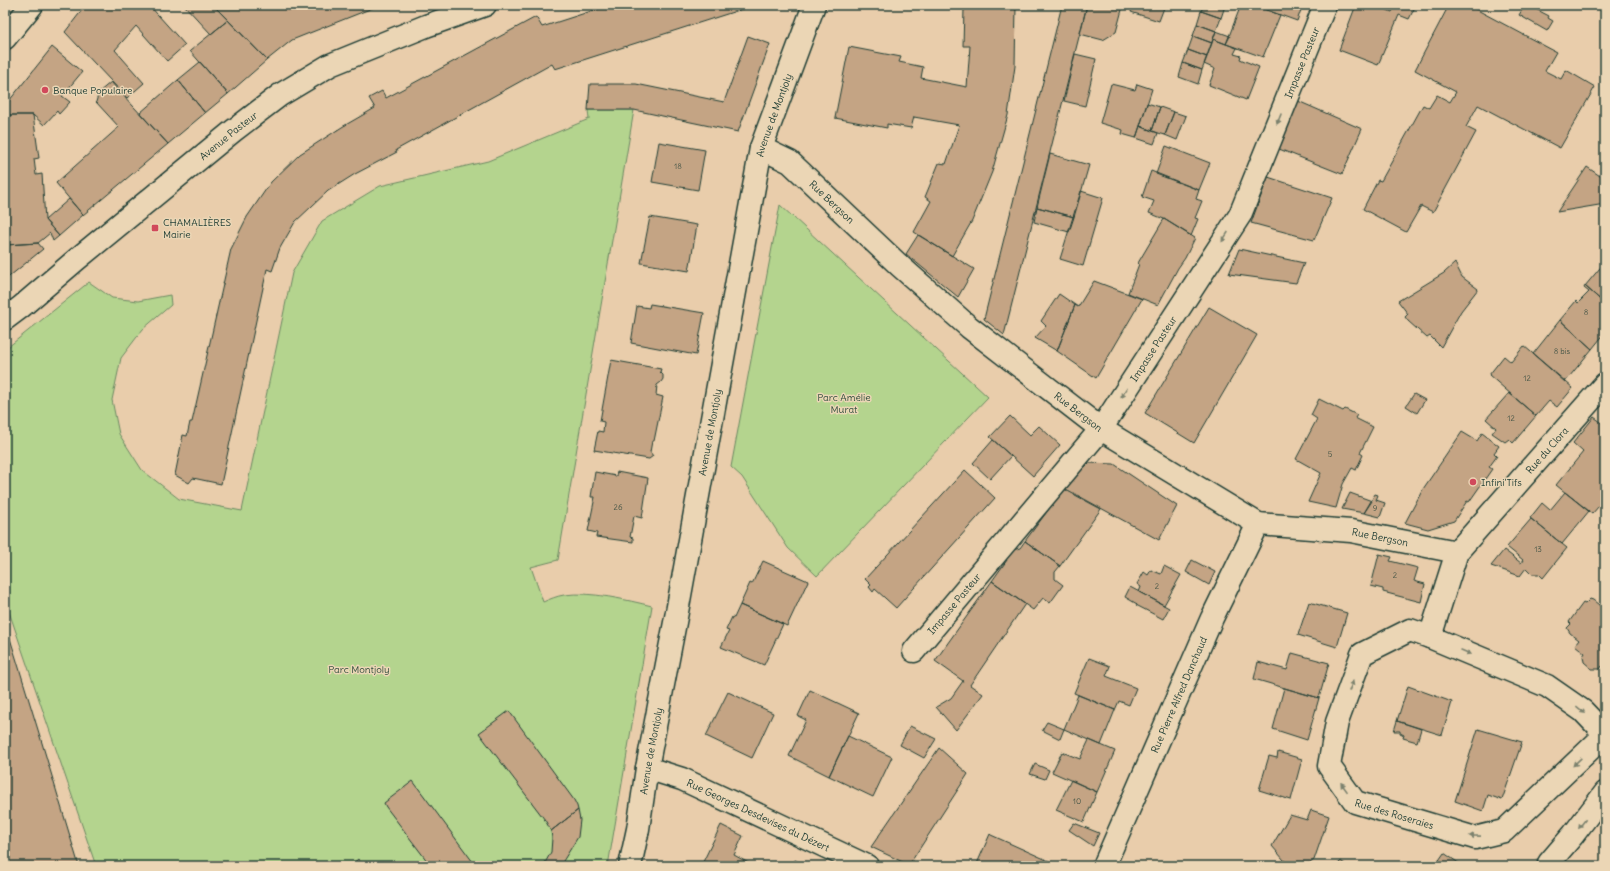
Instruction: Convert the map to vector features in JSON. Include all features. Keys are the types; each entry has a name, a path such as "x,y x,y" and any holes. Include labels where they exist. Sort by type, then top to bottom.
{"street":[{"path":"5,38 32,5"},
{"name":"Avenue Pasteur","path":"5,319 233,131 280,95 330,65 426,26 485,5"},
{"name":"Avenue de Montjoly","path":"630,866 638,829 647,768 677,612 761,148 814,5"},
{"name":"Impasse Pasteur","path":"914,651 1101,428 1240,215 1325,5"},
{"name":"Rue Bergson","path":"761,148 790,162 900,266 969,327 1101,428 1258,524 1351,531 1457,552"},
{"name":"Rue du Clora","path":"1457,552 1605,384"},
{"name":"Rue Pierre Alfred Danchaud","path":"1104,866 1212,618 1258,524"},
{"path":"1430,637 1457,552"},
{"name":"Rue des Roseraies","path":"1410,630 1430,637 1547,686 1583,711 1605,735 1504,831 1475,838 1355,802 1329,766 1337,722 1362,654 1410,630"},
{"name":"Rue Georges Desdevises du Dézert","path":"647,768 688,782 867,866"},
{"path":"1550,865 1605,793"}],"green space":[{"name":"Parc Montjoly","path":"588,110 634,110 558,560 531,567 543,602 561,595 585,594 631,601 652,606 608,866 96,866 5,600 5,406 9,403 5,391 4,375 8,347 89,282 112,298 138,301 170,295 171,305 143,329 121,358 112,400 119,434 142,470 179,499 242,511 292,273 322,221 380,186 488,161 589,119"},
{"name":"Parc Amélie Murat","path":"780,205 988,397 817,576 788,548 742,477 731,467"}],"building":[{"path":"86,5 149,5 185,45 167,61 136,26 115,50 144,83 127,98 65,32"},
{"path":"184,5 213,5 228,20 211,34"},
{"path":"213,5 380,5 292,40 267,60"},
{"path":"610,5 755,5 555,69 552,64 396,150 397,152 355,174 328,191 295,222 280,248 272,271 267,269 221,484 193,478 189,483 175,475 183,435 187,436 190,422 192,422 231,249 247,217 271,182 300,154 375,108 369,98 382,91 386,98 536,17 542,27"},
{"path":"970,5 1016,5 1015,66 1008,115 992,172 972,221 952,256 914,232 931,201 925,197 939,163 946,164 959,125 914,117 911,128 887,124 887,128 835,118 849,47 901,57 899,62 923,67 921,78 967,87 970,46 963,46 964,9 970,8"},
{"path":"1062,5 1087,5 1004,335 984,319"},
{"path":"1087,5 1123,6 1116,32 1103,40 1080,34"},
{"path":"1133,5 1165,5 1159,21 1131,12"},
{"path":"1204,5 1225,6 1221,18 1201,11"},
{"path":"1241,5 1253,5 1280,15 1263,57 1226,44"},
{"path":"1253,5 1296,5 1302,7 1297,21"},
{"path":"1356,5 1375,5 1392,12 1395,5 1416,5 1409,19 1399,15 1378,65 1339,50"},
{"path":"1449,5 1468,5 1556,52 1545,71 1561,79 1566,70 1595,87 1560,148 1478,105 1466,127 1476,132 1433,212 1421,206 1406,232 1363,209 1378,180 1381,181 1423,105 1429,108 1437,95 1450,102 1456,92 1415,70"},
{"path":"1525,5 1528,5 1549,16 1548,18 1553,21 1547,31 1519,15"},
{"path":"1201,11 1221,18 1216,31 1197,24"},
{"path":"228,20 267,60 228,94 190,51"},
{"path":"1197,24 1216,31 1212,43 1193,36"},
{"path":"1216,31 1230,36 1226,44 1213,39"},
{"path":"748,36 770,44 738,132 634,110 588,110 590,84 636,84 724,102"},
{"path":"1193,36 1212,43 1207,57 1188,50"},
{"path":"1213,39 1237,48 1234,54 1241,56 1240,59 1259,67 1246,100 1209,85 1215,69 1204,64"},
{"path":"52,47 82,72 62,96 70,102 59,114 57,111 44,125 33,115 5,115 5,106"},
{"path":"1188,50 1207,57 1202,70 1183,63"},
{"path":"1075,54 1096,59 1085,106 1064,101"},
{"path":"200,62 228,94 205,113 178,80"},
{"path":"1183,63 1202,70 1198,84 1179,77"},
{"path":"178,80 205,113 168,144 140,113"},
{"path":"111,82 168,144 83,215 56,183 119,127 96,102 99,92"},
{"path":"1111,84 1135,90 1137,84 1152,89 1136,138 1122,134 1123,130 1100,123"},
{"path":"1298,101 1362,129 1342,174 1279,149"},
{"path":"1147,103 1160,107 1152,131 1140,126"},
{"path":"1160,107 1174,112 1165,135 1152,131"},
{"path":"1174,112 1186,116 1177,140 1165,135"},
{"path":"5,115 33,115 39,158 34,159 36,175 42,174 45,220 59,236 53,241 50,233 38,243 5,245"},
{"path":"1140,126 1158,133 1154,144 1136,138"},
{"path":"659,142 705,150 698,190 652,182"},
{"path":"1166,146 1210,163 1199,190 1156,174"},
{"path":"1050,154 1089,165 1074,217 1037,207"},
{"path":"1587,167 1605,178 1605,204 1557,212"},
{"path":"1151,171 1199,190 1196,199 1202,201 1195,218 1198,219 1191,236 1164,219 1149,213 1154,201 1142,197"},
{"path":"1268,177 1332,198 1314,240 1251,223"},
{"path":"1081,191 1103,198 1083,266 1060,259"},
{"path":"69,199 83,215 59,236 45,220"},
{"path":"1037,207 1074,217 1069,232 1034,222"},
{"path":"650,217 697,225 689,271 641,263"},
{"path":"1164,219 1195,238 1158,305 1128,293 1139,264 1138,263"},
{"path":"918,235 974,269 958,297 906,254"},
{"path":"38,243 43,249 5,280 5,245"},
{"path":"1239,249 1304,263 1296,283 1229,274"},
{"path":"1605,262 1605,304 1585,286"},
{"path":"1455,263 1462,277 1478,289 1461,311 1441,347 1430,336 1427,338 1408,321 1405,317 1408,314 1398,301 1444,273"},
{"path":"1094,281 1142,299 1096,378 1057,351 1075,305 1078,307"},
{"path":"1585,286 1605,304 1605,333 1592,349 1560,320 1576,301 1578,303 1589,292 1584,288"},
{"path":"1059,294 1075,305 1057,351 1035,338 1046,326 1041,321"},
{"path":"650,304 704,313 696,355 631,343 637,306 649,308"},
{"path":"1209,307 1257,335 1194,443 1145,413"},
{"path":"1560,320 1592,349 1565,382 1533,354"},
{"path":"1524,346 1573,388 1557,407 1549,401 1536,416 1489,375 1504,356 1511,362"},
{"path":"611,360 661,369 660,372 663,375 663,379 657,385 656,395 663,397 654,441 652,441 650,452 653,456 649,459 594,450 598,431 603,432 604,422 600,421"},
{"path":"1509,393 1536,416 1513,443 1509,439 1505,442 1492,433 1496,428 1486,419"},
{"path":"1414,394 1425,400 1417,413 1406,406"},
{"path":"1319,399 1343,411 1345,409 1357,415 1355,418 1373,427 1360,453 1363,455 1356,470 1352,468 1343,484 1336,508 1308,502 1321,473 1296,459 1317,419 1311,415"},
{"path":"1010,416 1030,435 1039,426 1060,445 1033,476 990,437"},
{"path":"1594,417 1605,425 1605,499 1592,514 1556,485 1583,452 1573,443"},
{"path":"1462,432 1477,441 1482,433 1499,446 1494,453 1497,456 1489,467 1492,469 1469,502 1467,501 1454,521 1428,529 1405,523 1423,489"},
{"path":"993,440 1011,456 990,479 973,463"},
{"path":"1089,463 1114,464 1177,506 1159,540 1066,489 1069,482"},
{"path":"965,470 995,498 896,608 875,589 873,592 869,587 871,585 865,579"},
{"path":"595,472 616,476 617,472 648,478 642,518 634,516 630,537 633,538 633,542 596,537 597,533 588,531 595,497 591,497"},
{"path":"1064,489 1101,509 1060,566 1025,541"},
{"path":"1565,492 1589,511 1562,544 1530,518 1542,503 1550,510"},
{"path":"1350,493 1372,501 1364,513 1342,509"},
{"path":"1375,494 1378,495 1376,500 1385,503 1380,517 1364,513"},
{"path":"1531,519 1567,548 1543,578 1539,574 1532,574 1526,568 1520,576 1491,566 1504,550 1521,563 1523,560 1507,547"},
{"path":"1025,541 1060,566 1055,572 1055,579 1063,585 1050,603 1043,598 1033,610 992,581 1007,560 1004,557 1009,551 1020,548"},
{"path":"1379,554 1392,557 1390,561 1418,568 1414,581 1425,584 1421,602 1383,592 1383,589 1371,586"},
{"path":"1192,560 1215,572 1209,585 1186,572"},
{"path":"763,561 808,581 787,626 740,605 750,583 752,584"},
{"path":"1164,566 1181,575 1164,605 1139,592 1141,587 1137,584 1144,572 1148,575 1151,570 1161,574"},
{"path":"992,581 1025,604 970,685 983,694 956,730 936,707 951,698 963,681 935,661"},
{"path":"1130,587 1169,608 1163,619 1136,605 1137,604 1125,597"},
{"path":"1590,599 1605,610 1605,668 1602,666 1600,669 1592,669 1584,662 1583,656 1585,653 1575,645 1579,640 1570,633 1567,628 1571,624 1569,622 1583,603 1585,604"},
{"path":"1309,602 1347,613 1337,647 1298,635"},
{"path":"740,605 783,624 764,665 721,647 729,631 726,630"},
{"path":"5,622 42,743 79,866 5,866"},
{"path":"1292,653 1329,663 1319,698 1254,679 1258,662 1287,670"},
{"path":"1089,658 1110,666 1106,676 1136,688 1129,705 1119,701 1115,710 1074,693"},
{"path":"1408,686 1452,702 1442,735 1397,721"},
{"path":"1284,688 1319,698 1307,740 1273,729"},
{"path":"810,690 859,713 829,776 789,756 806,720 798,716"},
{"path":"728,692 773,713 752,758 706,736"},
{"path":"1078,695 1115,710 1101,745 1064,729"},
{"path":"509,711 577,806 578,810 551,831 545,820 479,733"},
{"path":"1397,721 1421,729 1417,742 1403,738 1404,735 1400,733 1400,731 1394,731"},
{"path":"1047,722 1064,729 1060,739 1042,730"},
{"path":"910,726 936,739 924,758 900,745"},
{"path":"1478,729 1522,742 1502,800 1488,795 1483,811 1455,801"},
{"path":"848,736 892,757 873,797 829,776"},
{"path":"1089,740 1115,751 1097,792 1052,772 1062,752 1080,759"},
{"path":"939,748 968,774 909,865 871,847"},
{"path":"1278,752 1302,759 1291,800 1259,790 1269,756 1277,758"},
{"path":"1035,764 1049,770 1045,779 1030,774"},
{"path":"1071,780 1097,792 1084,822 1056,810"},
{"path":"413,781 476,866 431,866 386,807 384,803"},
{"path":"578,810 580,820 578,837 560,866 540,866 545,863 551,852 551,831"},
{"path":"1311,810 1329,816 1314,860 1306,866 1289,866 1272,846 1290,815 1307,820"},
{"path":"1074,823 1099,833 1093,846 1069,830"},
{"path":"721,825 743,836 734,855 754,866 701,866"},
{"path":"990,834 991,835 1060,866 976,866"},
{"path":"1444,853 1463,866 1435,866"},
{"path":"358,859 364,866 350,866"},
{"path":"795,860 806,866 792,866"},
{"path":"393,861 397,866 386,866"},
{"path":"1341,861 1347,866 1336,866"}],"place":[{"name":"Banque Populaire","path":"45,90"},
{"name":"CHAMALIÈRES Mairie","path":"155,228"},
{"name":"Infini'Tifs","path":"1473,482"}]}
